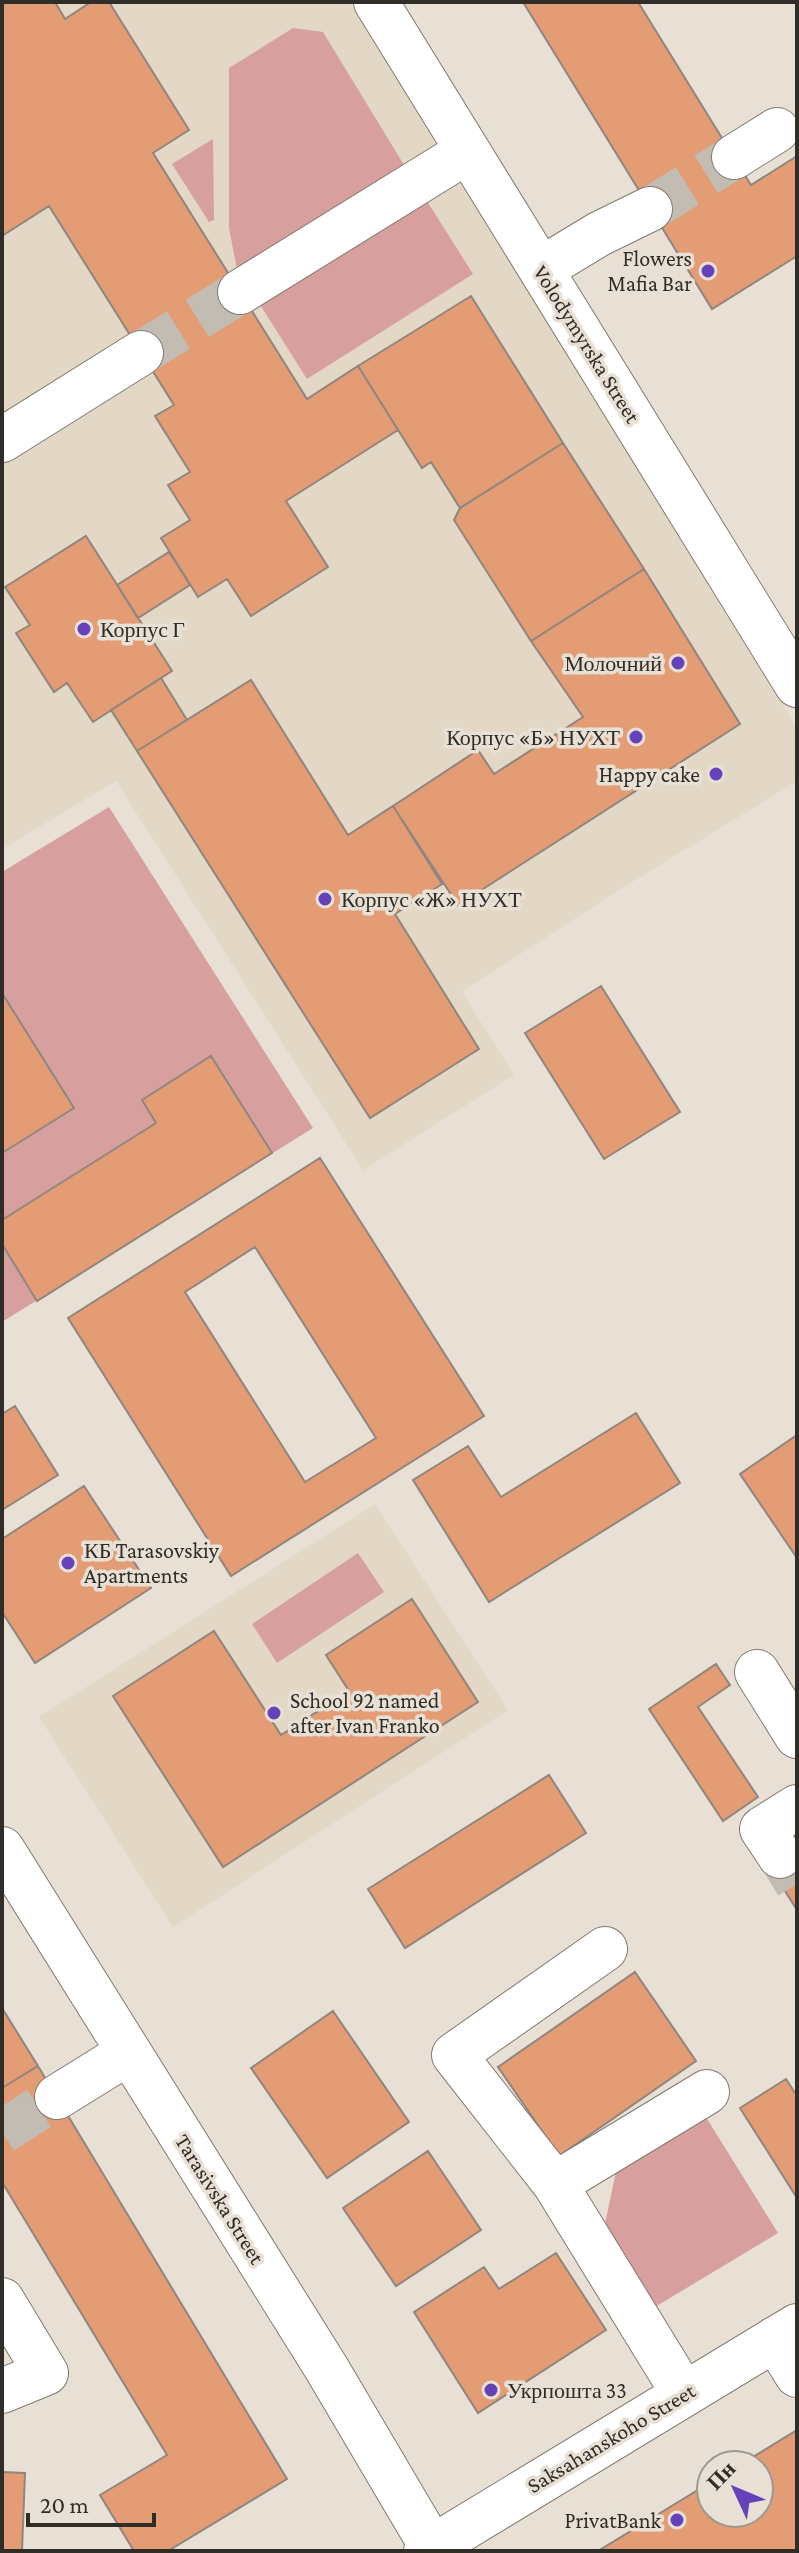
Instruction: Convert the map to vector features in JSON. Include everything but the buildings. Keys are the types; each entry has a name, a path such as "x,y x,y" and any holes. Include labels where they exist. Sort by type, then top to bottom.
{"street":[{"name":"Volodymyrska Street","path":"376,2 797,685"},
{"path":"734,157 777,130"},
{"path":"240,292 468,151"},
{"path":"541,269 599,234 650,209"},
{"path":"2,440 141,353"},
{"path":"757,1672 797,1736"},
{"path":"780,1856 762,1829 797,1807"},
{"name":"Tarasivska Street","path":"2,1849 327,2369 431,2550"},
{"path":"605,1949 454,2055 555,2184 684,2394"},
{"path":"57,2097 128,2053"},
{"path":"555,2184 707,2092"},
{"path":"2,2300 46,2373 2,2391"},
{"name":"Saksahanskoho Street","path":"431,2550 684,2394 790,2347"}],"shaded area":[{"path":"2,2 350,2 797,728 797,781 619,890 462,992 514,1075 363,1170 116,781 2,849"},
{"path":"293,28 323,32 404,165 237,269 229,228 229,68"},
{"path":"213,139 214,220 209,222 172,164"},
{"path":"425,198 473,274 307,379 259,303"},
{"path":"109,807 313,1128 2,1322 2,872"},
{"name":"School 92 named after Ivan Franko","path":"375,1504 508,1710 173,1927 39,1717"},
{"path":"358,1553 384,1592 277,1663 252,1624"},
{"path":"704,2114 778,2233 650,2310 603,2233 617,2167"}],"tunnel":[{"path":"650,209 734,157"},
{"path":"141,353 240,292"},
{"path":"780,1856 797,1884"},
{"path":"2,2132 57,2097"}],"place":[{"name":"Flowers Mafia Bar","path":"708,271"},
{"name":"Корпус Г","path":"84,629"},
{"name":"Молочний","path":"678,663"},
{"name":"Корпус «Б» НУХТ","path":"636,737"},
{"name":"Happy cake","path":"716,774"},
{"name":"Корпус «Ж» НУХТ","path":"325,899"},
{"name":"КБ Tarasovskiy Apartments","path":"68,1563"},
{"name":"School 92 named after Ivan Franko","path":"274,1713"},
{"name":"Укрпошта 33","path":"491,2390"},
{"name":"PrivatBank","path":"677,2520"}]}
